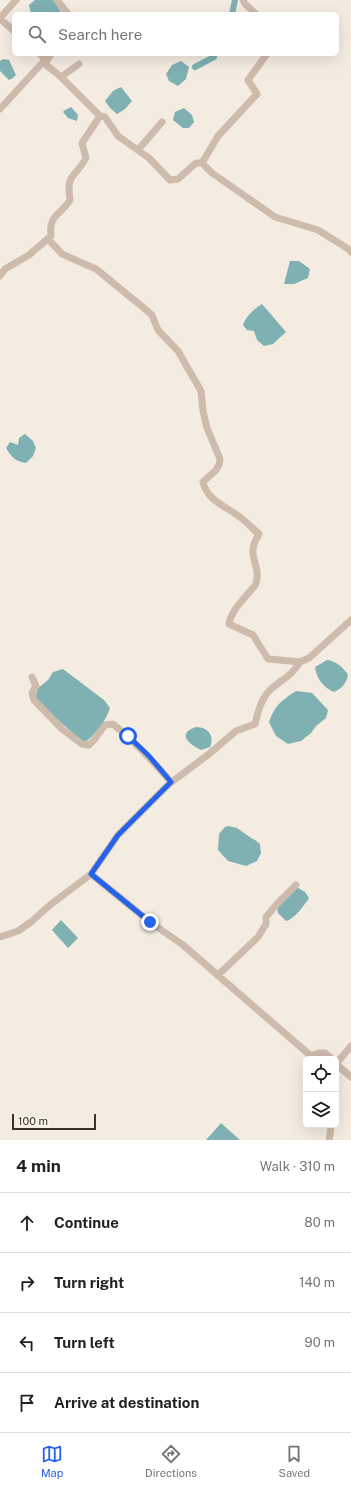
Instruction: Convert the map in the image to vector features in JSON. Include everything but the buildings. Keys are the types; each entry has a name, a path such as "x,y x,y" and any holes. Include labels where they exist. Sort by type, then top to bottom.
{"street":[{"path":"12,30 0,19 16,0"},
{"path":"57,0 67,12"},
{"path":"243,0 254,12"},
{"path":"42,56 44,63 61,77 100,116 105,117 118,136 138,150 170,180 178,179 196,163 202,163 212,173 275,217 318,230 351,252"},
{"path":"0,109 49,56"},
{"path":"202,163 218,136 257,94 248,80 266,56"},
{"path":"61,77 79,64"},
{"path":"0,276 5,269 29,255 51,236 50,226 56,215 66,208 70,200 68,187 71,176 82,165 86,158 82,142 100,116"},
{"path":"138,150 162,122"},
{"path":"48,239 62,254 96,269 152,315 158,330 178,350 201,391 203,411 207,428 220,459 216,470 203,482 205,489 223,507 234,513 258,534 252,546 257,574 256,584 230,616 229,624 253,636 268,659 300,662 309,658 351,620"},
{"path":"0,937 18,931 31,922 54,901 91,874 118,835 171,782 209,754 236,731 254,724 259,709 270,691 294,672 300,662"},
{"path":"32,677 36,686 32,693 34,700 62,729 77,741 82,744 89,745 105,725 113,724 149,756 171,782"},
{"path":"91,874 150,922 183,945 311,1056 319,1053 325,1053 328,1056"},
{"path":"218,975 258,937 266,924 266,917 296,885"},
{"path":"339,1060 351,1046"},
{"path":"339,1067 351,1077"},
{"path":"328,1140 331,1128"}],"water":[{"path":"35,0 54,0 61,12 31,12 29,5"},
{"path":"3,59 9,60 16,75 9,80 0,71 0,61"},
{"path":"181,61 189,67 186,79 178,86 169,81 166,74 172,65"},
{"path":"121,87 132,101 125,109 117,114 105,101 113,91"},
{"path":"71,107 78,115 77,121 68,118 63,112"},
{"path":"184,108 192,115 194,122 189,128 183,128 173,120 175,112"},
{"path":"290,261 299,261 310,269 308,278 294,284 284,284"},
{"path":"262,304 286,332 273,344 264,346 257,340 254,331 247,330 243,325 251,313"},
{"path":"25,434 33,441 36,448 33,456 26,463 14,458 6,448 10,442 18,445 19,438"},
{"path":"327,660 339,665 348,675 343,685 334,692 321,682 315,667"},
{"path":"63,669 104,700 110,708 100,727 84,743 35,698 38,688 48,680 53,672"},
{"path":"296,691 312,693 328,710 326,718 316,726 311,733 301,741 288,744 276,736 269,722 279,704"},
{"path":"196,727 207,730 212,739 210,747 201,750 192,745 186,739 187,733"},
{"path":"228,826 237,828 260,844 261,853 257,861 246,866 228,861 218,850 219,834 225,827"},
{"path":"298,888 305,892 309,898 295,915 286,921 278,913 277,907 295,889"},
{"path":"61,920 78,938 68,948 52,930"},
{"path":"221,1123 240,1140 206,1140"}],"waterway":[{"path":"232,12 235,0"},
{"path":"195,67 214,56"}],"route":[{"path":"128,736 149,756 171,782 118,835 91,874 150,922"}]}
